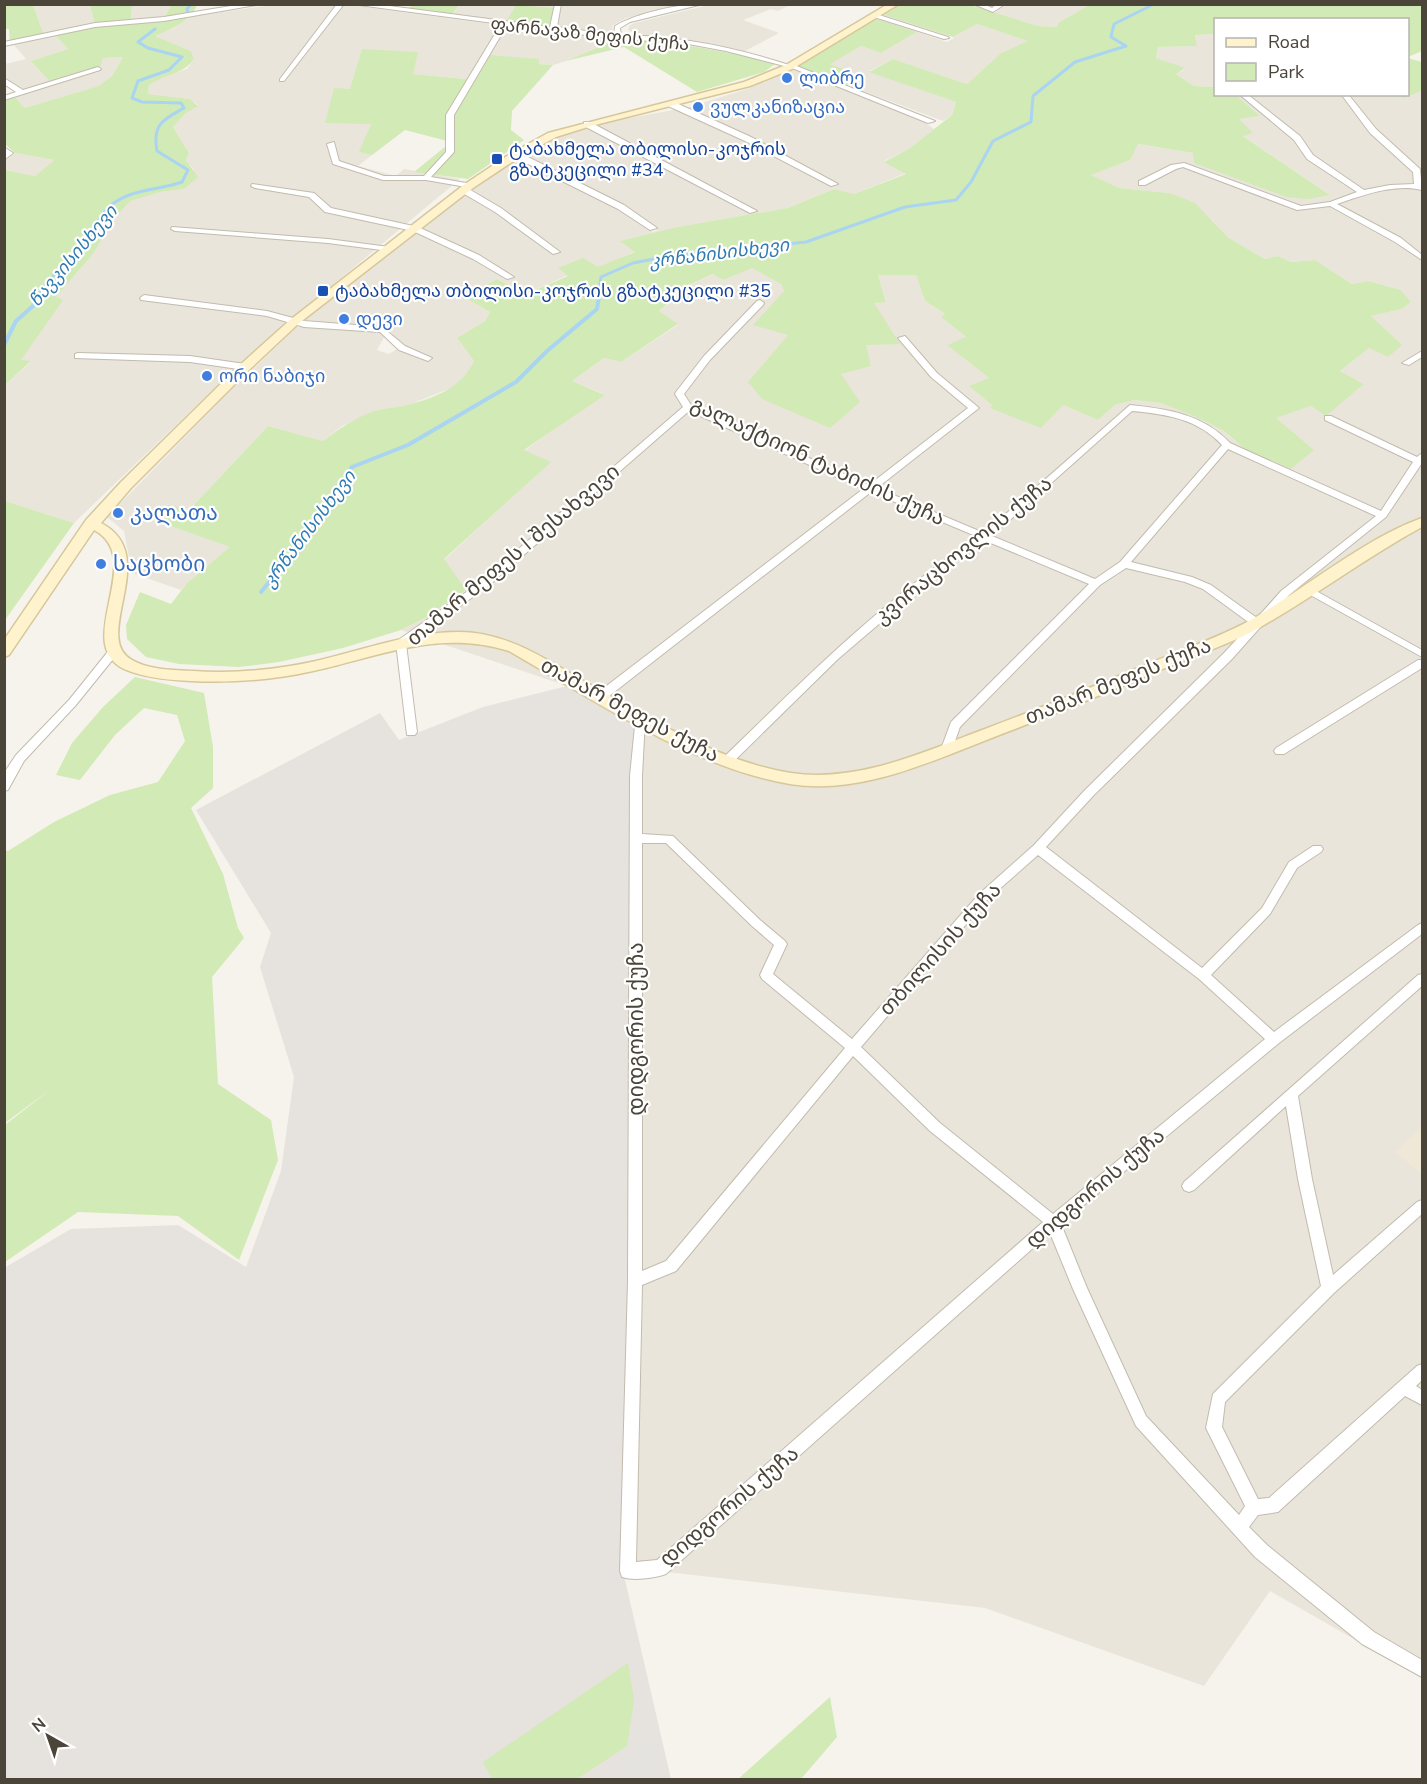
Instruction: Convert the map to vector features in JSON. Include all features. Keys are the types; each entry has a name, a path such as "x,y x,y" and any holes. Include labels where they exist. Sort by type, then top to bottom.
{"main road":[{"path":"4,652 91,524 126,485 245,367 294,322 466,188 514,156 552,135 747,84 790,67 895,4"},
{"name":"თამარ მეფეს ქუჩა","path":"114,651 122,661 140,669 171,675 219,678 254,676 313,666 401,643 455,636 497,641 640,719 726,762 789,778 816,781 844,780 873,774 947,749 1068,703 1257,623 1377,546 1422,522"},
{"path":"91,524 107,532 114,541 120,559 121,580 111,642 114,651"}],"street":[{"path":"4,44 106,23 164,19 259,4"},
{"path":"282,80 341,4"},
{"name":"ფარნავაზ მეფის ქუჩა","path":"354,4 504,25 618,37 647,37 764,59 931,121"},
{"path":"554,30 558,4"},
{"path":"618,37 617,27 628,21 700,4"},
{"path":"976,4 993,10 1002,4"},
{"path":"876,16 946,38"},
{"path":"426,178 450,152 450,115 504,25"},
{"path":"4,98 98,69"},
{"path":"4,80 22,93"},
{"path":"1244,96 1297,138 1310,157 1363,193"},
{"path":"1142,183 1174,167 1184,165 1300,208 1331,204 1389,187 1420,187 1417,171 1373,131 1346,96"},
{"path":"671,104 748,139 834,184"},
{"path":"587,124 753,211"},
{"path":"331,144 336,162 383,178 426,178 466,188 556,252"},
{"path":"4,149 9,153 4,158"},
{"path":"514,156 525,159 621,207 653,228"},
{"path":"255,186 311,195 328,210 415,229 476,257 510,277"},
{"path":"1331,204 1398,240 1422,258"},
{"path":"175,230 328,241 389,249"},
{"path":"144,298 267,314 294,322 382,330 402,348 428,358"},
{"name":"გალაქტიონ ტაბიძის ქუჩა","path":"760,303 706,358 679,394 688,407 871,489 1096,583"},
{"path":"600,697 974,408 934,375 902,338"},
{"path":"1406,363 1422,354"},
{"path":"78,356 190,359 245,367"},
{"name":"თამარ მეფეს I შესახვევი","path":"411,732 401,643 483,585 688,407"},
{"name":"კვირაცხოვლის ქუჩა","path":"726,762 834,656 937,569 986,536 1130,408 1168,411 1182,416 1218,433 1227,445 1383,515"},
{"path":"1328,418 1421,458"},
{"path":"947,749 955,724 1096,583 1124,564 1227,445"},
{"name":"თბილისის ქუჩა","path":"635,1281 671,1266 852,1047 983,897 1038,848 1089,793 1228,656 1285,593 1383,515 1421,458"},
{"path":"1124,564 1188,579 1207,587 1257,623"},
{"path":"1309,590 1422,654"},
{"path":"4,787 8,774 17,760 59,717 114,651"},
{"path":"1280,751 1422,663"},
{"name":"დიდგორის ქუჩა","path":"640,719 636,838 635,1281 628,1571 660,1568 1053,1222 1275,1039 1422,928"},
{"path":"636,838 669,839 781,944 766,975 852,1047 935,1127 1053,1222 1080,1289 1142,1421 1261,1551 1368,1638 1422,1669"},
{"path":"1038,848 1203,975 1275,1039"},
{"path":"1203,975 1266,910 1293,866 1317,849"},
{"path":"1189,1186 1422,979"},
{"path":"1292,1094 1305,1179 1329,1288"},
{"path":"1254,1508 1214,1428 1218,1399 1329,1288 1422,1206"},
{"path":"1239,1528 1254,1508 1272,1506 1406,1388 1422,1371"},
{"path":"1406,1388 1422,1398"}],"shaded area":[{"path":"343,4 550,32 620,38 553,65 539,64 539,59 477,80 412,74 418,52 371,124 360,152 372,155 358,166 396,176 404,169 460,179 250,354 74,523 5,501 5,385 31,362 20,360 62,300 55,298 93,254 115,218 130,200 160,192 184,189 194,170 186,160 189,153 173,127 186,113 198,105 190,99 148,94 149,85 158,78 187,69 194,59 191,51 154,36 174,28 192,16 273,5"},
{"path":"33,5 90,5 95,25 44,35"},
{"path":"132,5 171,5 164,19 131,20"},
{"path":"459,5 684,5 626,18 612,26 613,34 606,34 550,27 554,9 505,24 452,16"},
{"path":"709,5 790,5 778,11 771,9 743,20 779,33 743,52 634,33 628,30 629,26 634,23"},
{"path":"984,5 1089,5 1058,23 1057,27 1038,26 995,13 999,9"},
{"path":"977,24 1029,41 1001,53 967,84 893,59 869,71 956,102 952,115 943,121 834,80 849,71 829,64 861,46 881,53 917,32 947,42"},
{"path":"1214,34 1214,87 1194,86 1176,74 1185,69 1156,58 1158,47 1197,46 1195,35"},
{"path":"55,35 68,49 31,61 50,82 24,91 5,78 5,64 26,59 14,45 5,46"},
{"path":"123,57 112,76 100,86 25,108 15,97 98,70 103,58"},
{"path":"793,68 921,120 934,129 910,148 884,161 906,173 854,194 834,189 788,208 677,227 621,241 636,251 598,268 559,269 568,275 526,294 497,279 465,297 490,312 485,321 457,338 474,361 468,373 456,386 406,406 376,411 342,426 323,441 268,426 189,510 153,520 231,547 181,590 132,573 124,531 107,517 233,388 297,327 372,330 380,332 384,337 377,350 389,354 402,346 390,331 379,328 304,320 417,233 511,276 478,255 422,230 464,194 496,211 554,254 559,252 473,191 475,186 517,159 619,209 653,232 658,230 623,205 525,154 555,136 585,127 753,209 729,194 660,162 590,125 679,109 744,139 832,186 836,184 749,137 686,108 750,88"},
{"path":"1422,91 1422,1678 1270,1591 1204,1686 985,1608 622,1567 567,686 401,630 429,616 466,591 444,560 550,462 524,451 604,394 572,381 604,358 621,362 678,325 659,311 671,302 662,296 714,274 723,280 752,267 781,284 784,291 788,335 841,374 866,345 874,303 886,301 878,275 916,275 925,301 946,315 941,317 967,338 947,345 989,378 992,405 990,408 1063,405 1098,420 1115,405 1134,400 1161,403 1224,431 1235,441 1275,418 1311,406 1326,415 1364,384 1340,371 1369,348 1370,316 1402,309 1411,302 1401,290 1368,281 1352,284 1315,260 1291,262 1278,256 1265,259 1229,238 1211,219 1169,193 1119,188 1090,175 1130,160 1137,144 1193,153 1329,194 1242,135 1252,133 1239,119 1260,116 1237,96 1401,96 1404,98"},
{"path":"15,153 54,160 35,176 5,170 5,161"},
{"path":"567,686 637,725 622,1567 671,1779 5,1779 4,1268 71,1229 178,1225 246,1267 281,1171 294,1077 260,967 271,933 196,810 380,713 399,740 483,707"},
{"path":"1422,1127 1422,1174 1395,1152"},
{"path":"660,1740 660,1779 601,1779"}],"green space":[{"path":"4,5 33,5 44,35 10,43 9,29 5,29"},
{"path":"90,5 132,5 131,20 164,19 171,5 197,5 185,20 155,36 191,51 194,59 179,71 149,85 148,94 190,99 198,106 186,113 173,127 189,153 186,160 198,177 184,189 160,192 130,201 115,218 93,254 56,297 63,300 21,360 31,361 5,385 5,170 35,176 54,160 15,153 5,144 5,100 15,97 25,108 99,86 112,76 123,57 103,58 100,67 50,82 31,61 68,49 55,35 95,25"},
{"path":"412,5 459,5 451,16 408,9"},
{"path":"516,5 554,8 550,27 505,24"},
{"path":"900,5 970,5 1038,26 1057,27 1058,23 1089,5 1422,5 1422,51 1409,57 1409,18 1214,18 1214,34 1195,35 1197,46 1158,47 1156,58 1185,68 1176,74 1194,86 1214,87 1214,96 1237,96 1260,116 1239,119 1253,133 1243,136 1330,195 1308,199 1286,197 1194,163 1193,153 1138,144 1130,160 1091,175 1119,188 1169,193 1195,203 1229,238 1265,259 1278,256 1291,262 1315,260 1352,284 1368,281 1401,290 1411,302 1402,309 1371,316 1402,345 1388,357 1369,348 1340,371 1364,384 1326,416 1311,406 1276,418 1314,450 1291,469 1245,449 1224,431 1161,403 1134,400 1115,405 1098,420 1063,405 1041,428 990,408 992,405 969,386 989,378 947,345 966,337 941,317 945,314 925,301 916,275 878,275 886,302 874,303 900,344 866,345 871,366 841,374 860,402 830,428 762,399 748,382 788,335 753,325 784,291 781,284 752,268 723,280 713,274 663,296 671,301 659,311 678,324 621,362 604,358 572,381 605,395 524,450 551,462 444,559 466,590 429,616 401,630 343,648 279,662 239,667 179,664 146,657 127,639 126,625 140,592 171,604 187,583 230,547 153,520 169,505 189,510 268,426 323,441 368,414 427,399 455,385 474,361 457,338 485,321 490,312 464,297 497,279 526,294 568,276 558,268 583,258 598,267 635,252 620,241 677,227 788,208 834,189 854,194 906,174 884,162 910,148 952,115 956,102 869,72 893,59 967,84 1001,53 1028,41 977,24 953,37 884,15"},
{"path":"877,19 917,32 881,53 861,46 830,64 849,71 834,80 797,66"},
{"path":"620,38 647,38 763,59 775,64 764,72 697,92 624,47 566,61"},
{"path":"362,49 418,52 413,74 476,80 490,55 539,59 539,64 553,65 512,111 511,130 524,140 468,179 414,172 451,142 405,130 372,155 359,152 371,124 325,123 334,88 350,89"},
{"path":"1409,58 1422,62 1422,91 1404,98 1400,96 1409,96"},
{"path":"4,501 74,523 5,620"},
{"path":"135,677 204,693 213,747 213,788 191,808 223,874 238,928 244,938 212,977 218,1084 271,1120 278,1160 239,1260 178,1216 78,1212 5,1262 5,1125 51,1089 5,1123 5,850 8,851 54,822 110,795 158,782 185,741 177,715 144,708 115,735 80,780 56,775 72,743 103,707"},
{"path":"628,1663 634,1700 627,1746 577,1779 492,1779 483,1762"},
{"path":"830,1697 837,1737 801,1779 738,1779"}],"waterway":[{"name":"წავკისისხევი","path":"188,13 187,9 191,4"},
{"name":"კრწანისისხევი","path":"598,298 601,277 633,263 670,256 806,242 905,207 956,200 971,182 993,141 1031,122 1033,96 1075,62 1126,46 1111,37 1114,24 1154,4"},
{"name":"წავკისისხევი","path":"37,298 47,282 84,246 101,216 109,207 126,196 182,182 188,170 157,151 156,142 156,135 161,124 184,108 181,103 142,102 132,98 138,81 169,70 182,57 148,48 138,42 155,29"},
{"name":"კრწანისისხევი","path":"261,592 319,521 352,467 408,445 516,382 547,351 597,309 599,296"},
{"name":"წავკისისხევი","path":"4,345 16,321 33,306 37,298"}],"place":[{"name":"ლიბრე","path":"787,78"},
{"name":"ვულკანიზაცია","path":"698,107"},
{"name":"ტაბახმელა თბილისი-კოჯრის გზატკეცილი #34","path":"497,159"},
{"name":"ტაბახმელა თბილისი-კოჯრის გზატკეცილი #35","path":"323,291"},
{"name":"დევი","path":"344,319"},
{"name":"ორი ნაბიჯი","path":"207,376"},
{"name":"კალათა","path":"118,513"},
{"name":"საცხობი","path":"101,564"}]}
